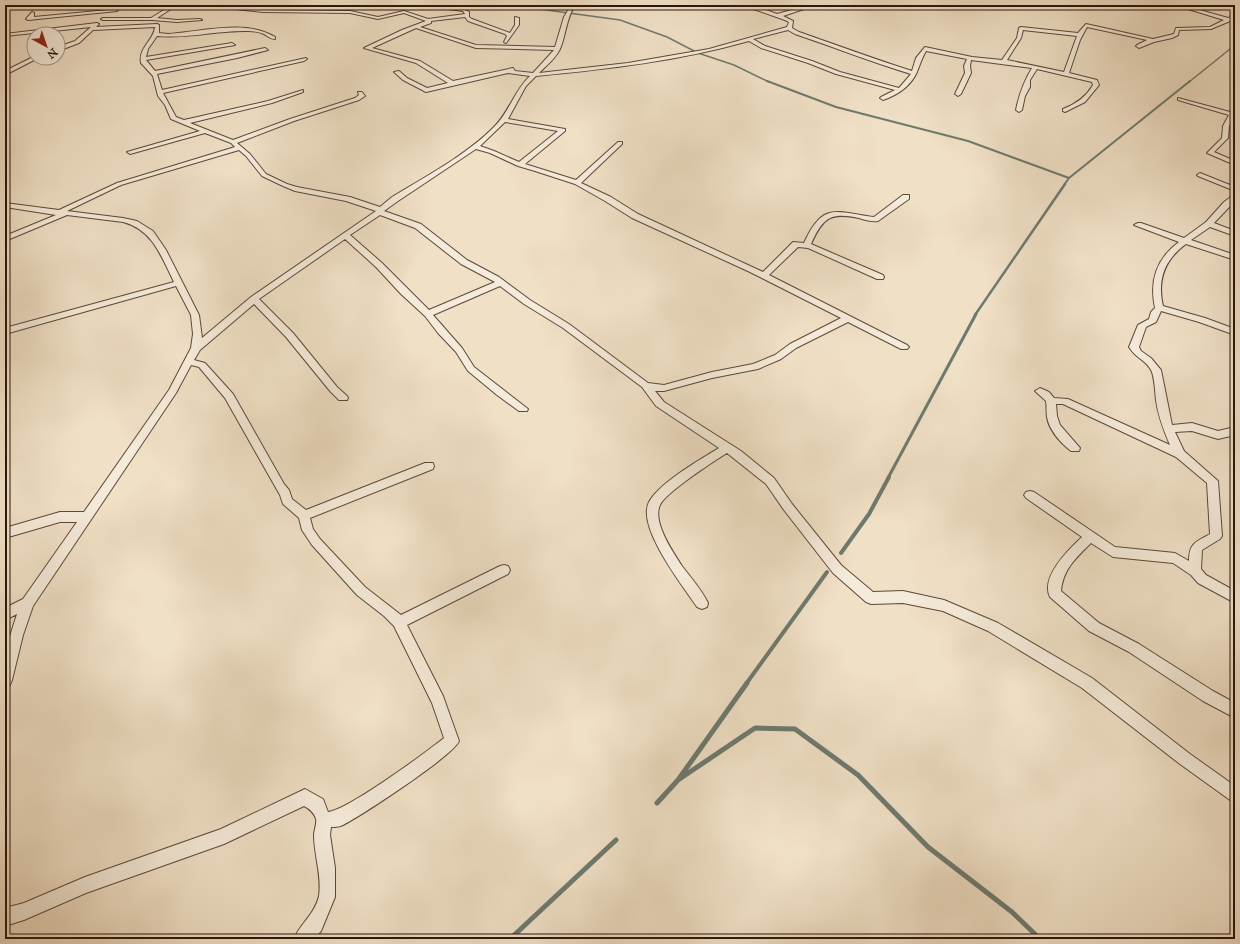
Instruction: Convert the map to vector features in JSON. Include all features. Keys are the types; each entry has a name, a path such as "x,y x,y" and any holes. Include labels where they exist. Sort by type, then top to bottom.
{"street":[{"path":"5,8 46,5"},
{"path":"152,19 175,5"},
{"path":"201,5 263,11 350,12 378,18 404,12 428,20 467,15"},
{"path":"437,5 440,7 464,10 467,12 467,18 470,20 504,32 509,36"},
{"path":"196,348 254,299 396,199 475,147 495,130 504,120 512,108 519,92 536,70 550,60 558,49 563,26 573,5"},
{"path":"744,5 758,8 790,21 789,28"},
{"path":"1177,5 1232,20"},
{"path":"774,15 785,14 804,6 820,7"},
{"path":"32,13 32,16 28,19 119,9 103,19 77,42 66,46"},
{"path":"1066,74 1079,36 1086,25 1092,25 1152,40 1165,40 1176,35 1178,29 1213,28 1217,24 1232,20 1235,17"},
{"path":"503,48 517,25 517,18"},
{"path":"103,19 200,20"},
{"path":"159,20 156,26 158,30 146,46 142,60 144,64 154,72 160,92 174,118 233,142 264,175 285,185 295,189 347,199 418,226 464,262 502,283 527,302 566,326 645,385 660,404 727,448 770,481 788,507 838,569 871,598 903,597 944,606 993,627 1087,683 1185,759 1235,795"},
{"path":"428,20 429,22 404,30 367,48 418,62 452,83"},
{"path":"5,35 93,27 156,26"},
{"path":"416,26 472,45 503,48 558,49"},
{"path":"507,71 628,65 710,50 789,28 797,33 848,50 870,60 914,73"},
{"path":"1004,62 1018,38 1021,28 1079,36"},
{"path":"156,34 191,34 248,29 268,34 273,38"},
{"path":"749,39 769,49 810,62 838,74 900,90"},
{"path":"1139,46 1152,40"},
{"path":"142,60 232,45"},
{"path":"883,98 900,90 914,73 919,58 925,49 1004,62 1095,81 1096,85 1092,93 1075,107 1065,110"},
{"path":"154,72 203,62 235,58 265,50"},
{"path":"958,94 968,73 967,66 969,59 976,58"},
{"path":"160,92 304,59"},
{"path":"5,73 26,62"},
{"path":"397,72 404,79 426,90 528,67"},
{"path":"1019,110 1022,96 1027,87 1027,80 1035,68"},
{"path":"184,122 270,102 301,91"},
{"path":"233,142 285,123 357,100 362,96 360,93"},
{"path":"1180,99 1234,111 1226,126 1225,138 1210,153 1235,163"},
{"path":"504,120 563,130 520,165"},
{"path":"130,152 206,131"},
{"path":"577,183 620,143"},
{"path":"475,147 492,152 520,165 537,169 577,183 608,199 635,216 763,276 904,346"},
{"path":"5,238 62,213 66,208 119,184 240,148"},
{"path":"1200,175 1235,189"},
{"path":"806,246 816,226 828,216 836,213 875,219 906,197"},
{"path":"1180,454 1168,429 1161,401 1160,384 1156,370 1148,360 1137,353 1134,347 1142,325 1153,320 1154,312 1158,308 1157,298 1159,271 1174,250 1187,242 1209,224 1227,204 1235,198"},
{"path":"5,205 123,220 134,223 150,233 162,250 195,316 198,334 196,348 190,362 172,391 28,603 16,635 5,680"},
{"path":"1209,224 1235,234"},
{"path":"1138,225 1235,258"},
{"path":"345,235 379,265 414,303 428,314 441,331 459,350 470,369 523,409"},
{"path":"763,276 796,244 806,246 880,277"},
{"path":"5,331 179,283"},
{"path":"428,314 502,283"},
{"path":"254,299 278,321 336,393 343,398"},
{"path":"1158,308 1202,320 1235,332"},
{"path":"645,385 655,388 664,388 712,375 755,367 778,357 793,346 848,318"},
{"path":"190,362 202,365 229,396 280,487 285,493 287,501 304,516 308,530 316,542 361,591 389,612 399,622 408,643 438,701 452,741 436,754 337,820 324,820"},
{"path":"1040,392 1047,395 1052,401 1052,420 1068,444 1075,448"},
{"path":"1052,401 1064,401 1180,454 1212,481 1216,536 1197,547 1195,553 1195,571"},
{"path":"1168,429 1192,427 1235,440"},
{"path":"1218,435 1235,431"},
{"path":"702,603 659,540 653,521 654,504 662,494 727,448"},
{"path":"304,516 429,466"},
{"path":"1030,495 1089,537 1113,552 1175,558 1195,571 1202,579 1235,598"},
{"path":"5,533 60,517 87,517"},
{"path":"1089,537 1063,562 1054,585 1054,593 1094,627 1134,648 1235,712"},
{"path":"399,622 504,570"},
{"path":"5,614 28,603"},
{"path":"5,917 24,911 84,885 224,836 305,797 317,805 324,820 322,835 327,868 327,897 315,925 304,939"}],"waterway":[{"path":"510,5 620,20 667,37 698,53 734,65 769,82"},
{"path":"1189,82 1235,45"},
{"path":"767,81 836,107 968,141 1069,178"},
{"path":"1069,178 1190,81"},
{"path":"1064,185 1069,178"},
{"path":"975,315 1065,184"},
{"path":"888,478 976,314"},
{"path":"841,553 869,514 889,477"},
{"path":"746,684 827,572"},
{"path":"678,780 747,683"},
{"path":"678,780 755,728 795,729 858,775 928,847 1012,912 1040,939"},
{"path":"657,803 678,780"},
{"path":"510,939 616,840"}]}
